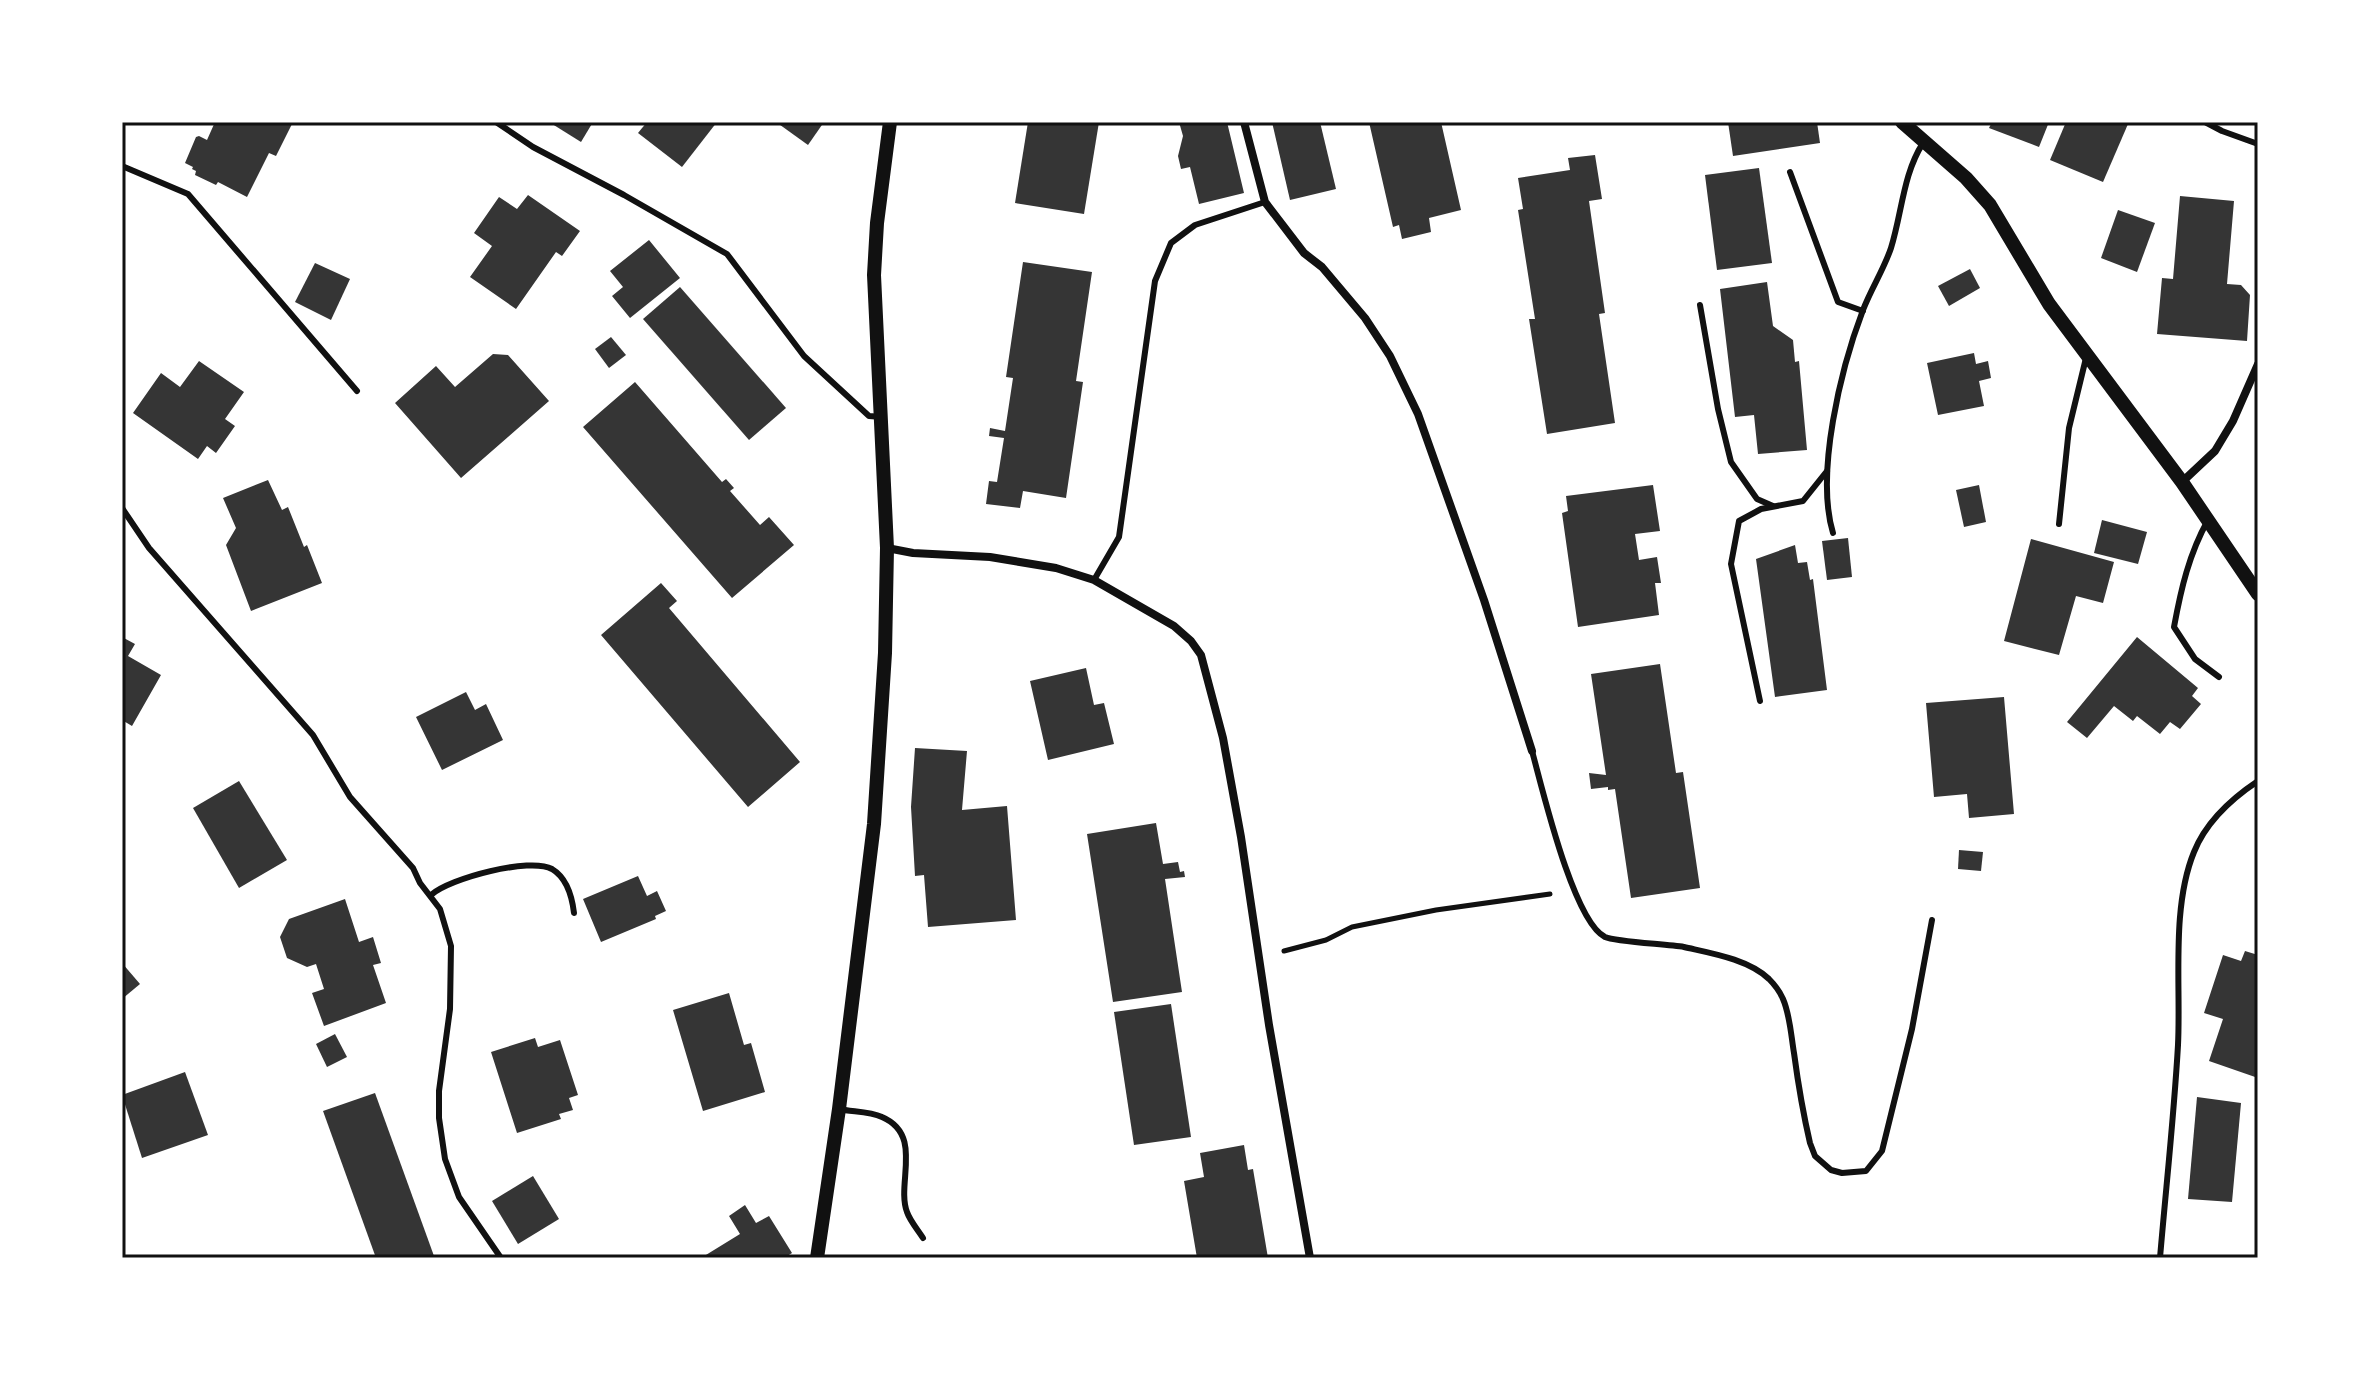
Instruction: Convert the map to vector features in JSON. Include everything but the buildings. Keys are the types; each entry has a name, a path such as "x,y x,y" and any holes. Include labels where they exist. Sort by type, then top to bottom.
{"street":[{"path":"817,1258 839,1109 874,824 885,653 887,548 874,275 877,223 890,122"},
{"path":"1244,122 1265,202 1304,253 1322,267 1365,318 1390,356 1423,428 1484,600 1532,751"},
{"path":"1902,122 1966,178 1990,205 2049,304 2182,482 2258,594"},
{"path":"2182,482 2215,451 2233,421 2258,364"},
{"path":"887,548 913,553 990,557 1056,568 1094,580 1174,626 1201,655 1223,738 1310,1258"}],"lane":[{"path":"496,122 533,147 637,201 727,254 804,356 869,416 882,417"},
{"path":"2205,122 2258,144"},
{"path":"1833,533 1828,515 1827,471 1836,406 1863,311 1890,251 1912,160 1925,140"},
{"path":"122,166 188,194 357,391"},
{"path":"1790,172 1838,302 1863,311"},
{"path":"1094,580 1119,537 1155,281 1171,243 1195,225 1265,202"},
{"path":"1700,305 1718,409 1731,462 1757,499 1773,506"},
{"path":"2059,524 2069,428 2087,354"},
{"path":"1760,701 1731,564 1739,521 1761,509 1803,501 1827,471"},
{"path":"122,508 149,548 313,735 350,797 413,868 420,883 440,909 451,946 450,1009 439,1091 445,1159 459,1197 501,1258"},
{"path":"2208,520 2184,577 2174,627 2195,659 2219,677"},
{"path":"1532,751 1558,843 1575,891 1593,926 1605,937 1663,943 1714,954 1752,968 1777,988 1783,998 1803,1113 1815,1156 1831,1170 1866,1171 1875,1162 1887,1137 1912,1029 1932,920"},
{"path":"2160,1258 2178,1045 2181,896 2194,852 2208,824 2258,781"},
{"path":"431,895 460,878 535,865 548,867 559,874 568,886 574,913"},
{"path":"839,1109 880,1115 895,1124 903,1135 906,1210 923,1238"}],"path":[{"path":"1259,955 1326,940 1352,927 1436,910 1575,891"}]}
